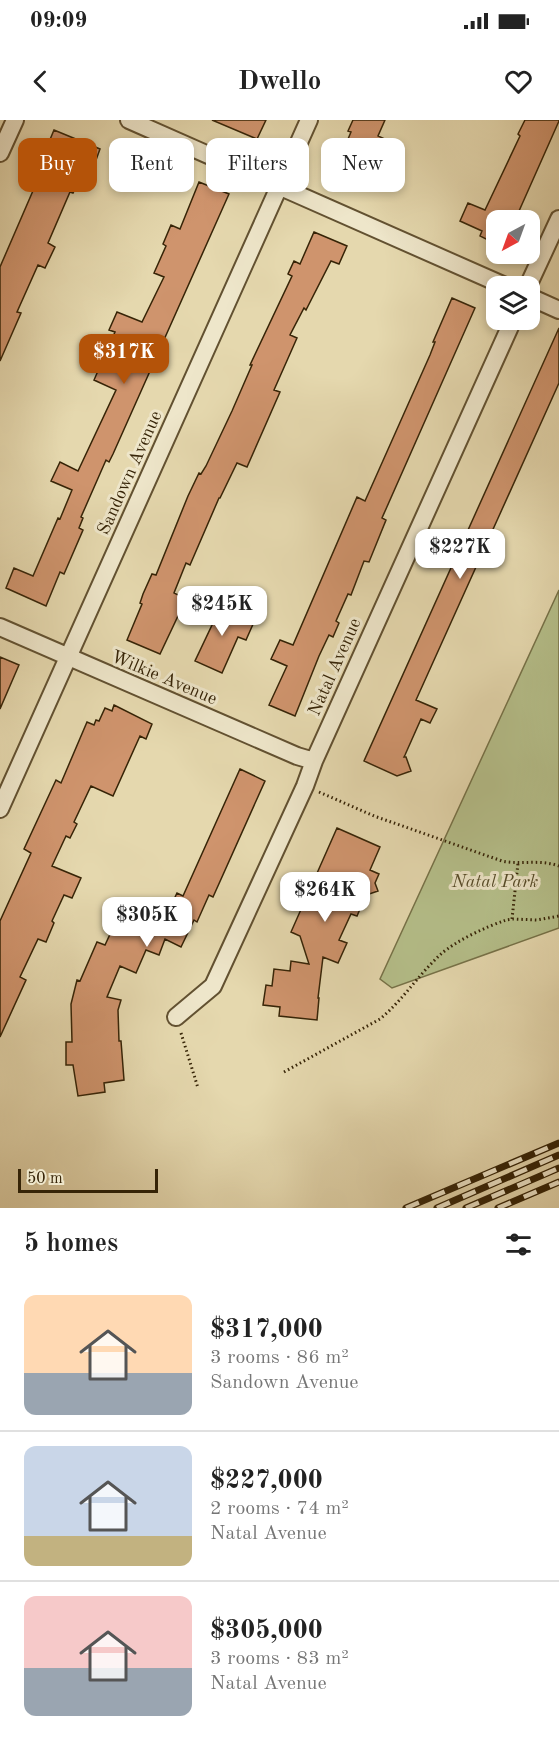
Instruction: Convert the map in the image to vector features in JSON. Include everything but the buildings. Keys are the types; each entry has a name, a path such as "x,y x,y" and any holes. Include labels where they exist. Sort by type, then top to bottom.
{"street":[{"path":"0,153 15,120"},
{"path":"129,120 206,154"},
{"name":"Sandown Avenue","path":"301,138 309,120"},
{"name":"Sandown Avenue","path":"0,808 277,192"},
{"path":"294,192 486,278"},
{"path":"533,276 559,219"},
{"path":"540,301 559,310"},
{"name":"Natal Avenue","path":"176,1017 213,986 508,330"},
{"name":"Wilkie Avenue","path":"0,627 297,756 314,761"}],"path":[{"path":"305,786 383,819 502,861 542,862 559,866"},
{"path":"512,919 518,863"},
{"path":"284,1072 381,1019 437,957 450,947 499,922 559,916"},
{"path":"176,1017 198,1088"}],"green space":[{"name":"Natal Park","path":"559,590 559,928 392,988 380,979"}],"railway":[{"path":"406,1208 559,1143"},
{"path":"437,1208 559,1155"},
{"path":"466,1208 559,1168"},
{"path":"498,1208 559,1182"}]}
